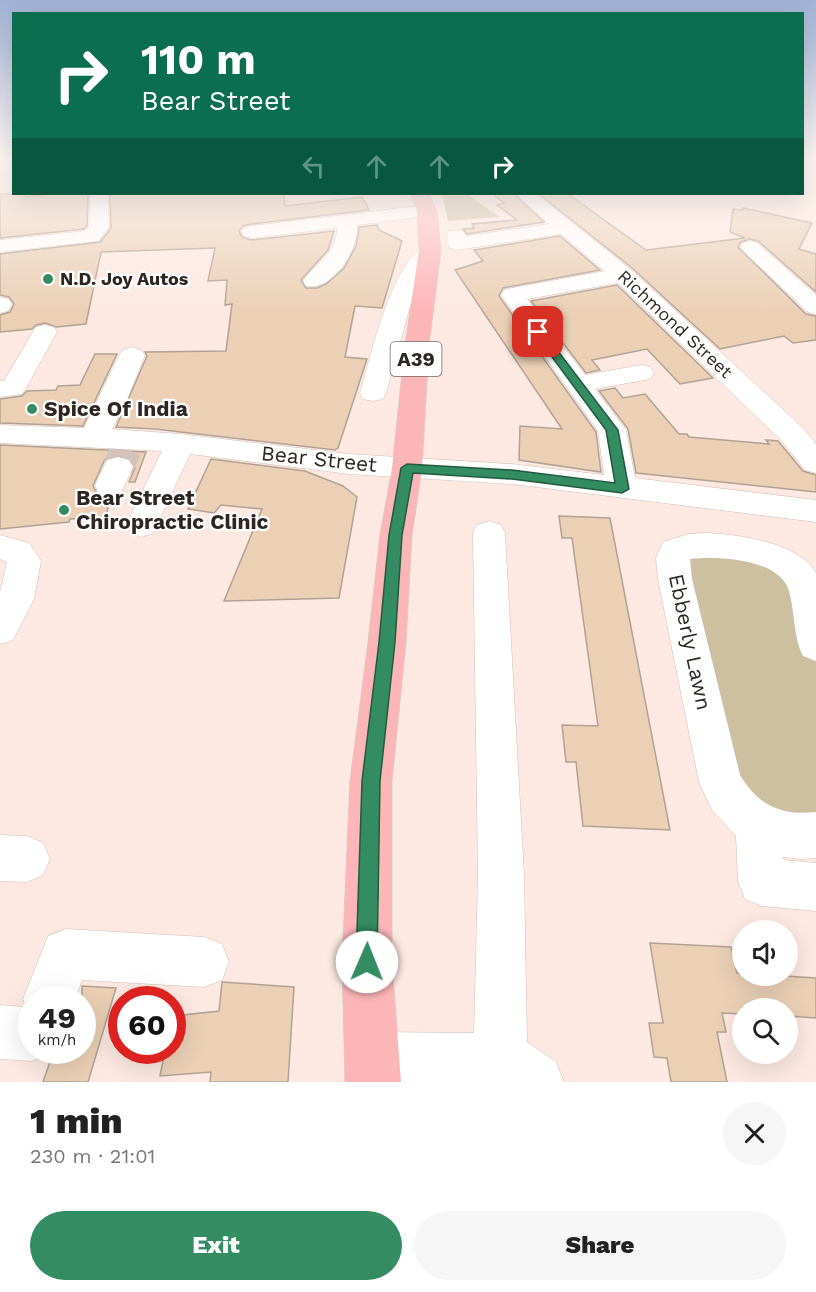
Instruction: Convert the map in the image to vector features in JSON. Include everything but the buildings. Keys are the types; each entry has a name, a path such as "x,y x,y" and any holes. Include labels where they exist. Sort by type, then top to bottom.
{"main road":[{"name":"A39","path":"373,1070 367,962 371,781 387,642 396,535 407,468 417,345 430,250 425,210"}],"street":[{"path":"0,246 91,237 99,228 99,210"},
{"path":"251,232 347,221 390,210"},
{"name":"Richmond Street","path":"545,210 623,275 792,434 816,463"},
{"path":"314,280 335,263 344,250 348,229 347,221"},
{"path":"459,244 566,227"},
{"path":"750,247 816,307"},
{"path":"373,393 405,285 411,271 430,250"},
{"path":"622,489 612,430 512,295 623,275"},
{"path":"0,389 13,388 45,332"},
{"path":"388,341 417,345"},
{"path":"93,437 112,402 132,355"},
{"path":"577,384 641,373"},
{"name":"Bear Street","path":"0,434 93,437 121,460 180,443 407,468 512,474 816,511"},
{"path":"142,525 180,443"},
{"path":"723,500 730,545"},
{"path":"373,1070 518,1071 501,875 489,533"},
{"name":"Ebberly Lawn","path":"816,645 802,579 781,561 730,545 694,544 675,551 673,558 675,579 720,782 736,808 758,825 794,835 816,835"},
{"path":"0,547 12,548 19,552 24,561 16,599 0,629"},
{"path":"758,825 762,882 816,887"},
{"path":"54,986 66,954 204,962"},
{"path":"0,1032 18,1033"}],"shaded area":[{"path":"446,210 490,210 499,217 448,221"},
{"path":"675,551 781,561 816,645 816,835 747,818"}],"tunnel":[{"path":"118,467 126,449"}],"place":[{"name":"N.D. Joy Autos","path":"48,279"},
{"name":"Spice Of India","path":"32,409"},
{"name":"Bear Street Chiropractic Clinic","path":"64,510"}],"route":[{"path":"367,962 371,781 387,642 396,535 407,468 512,474 622,489 612,430 538,332"}]}
